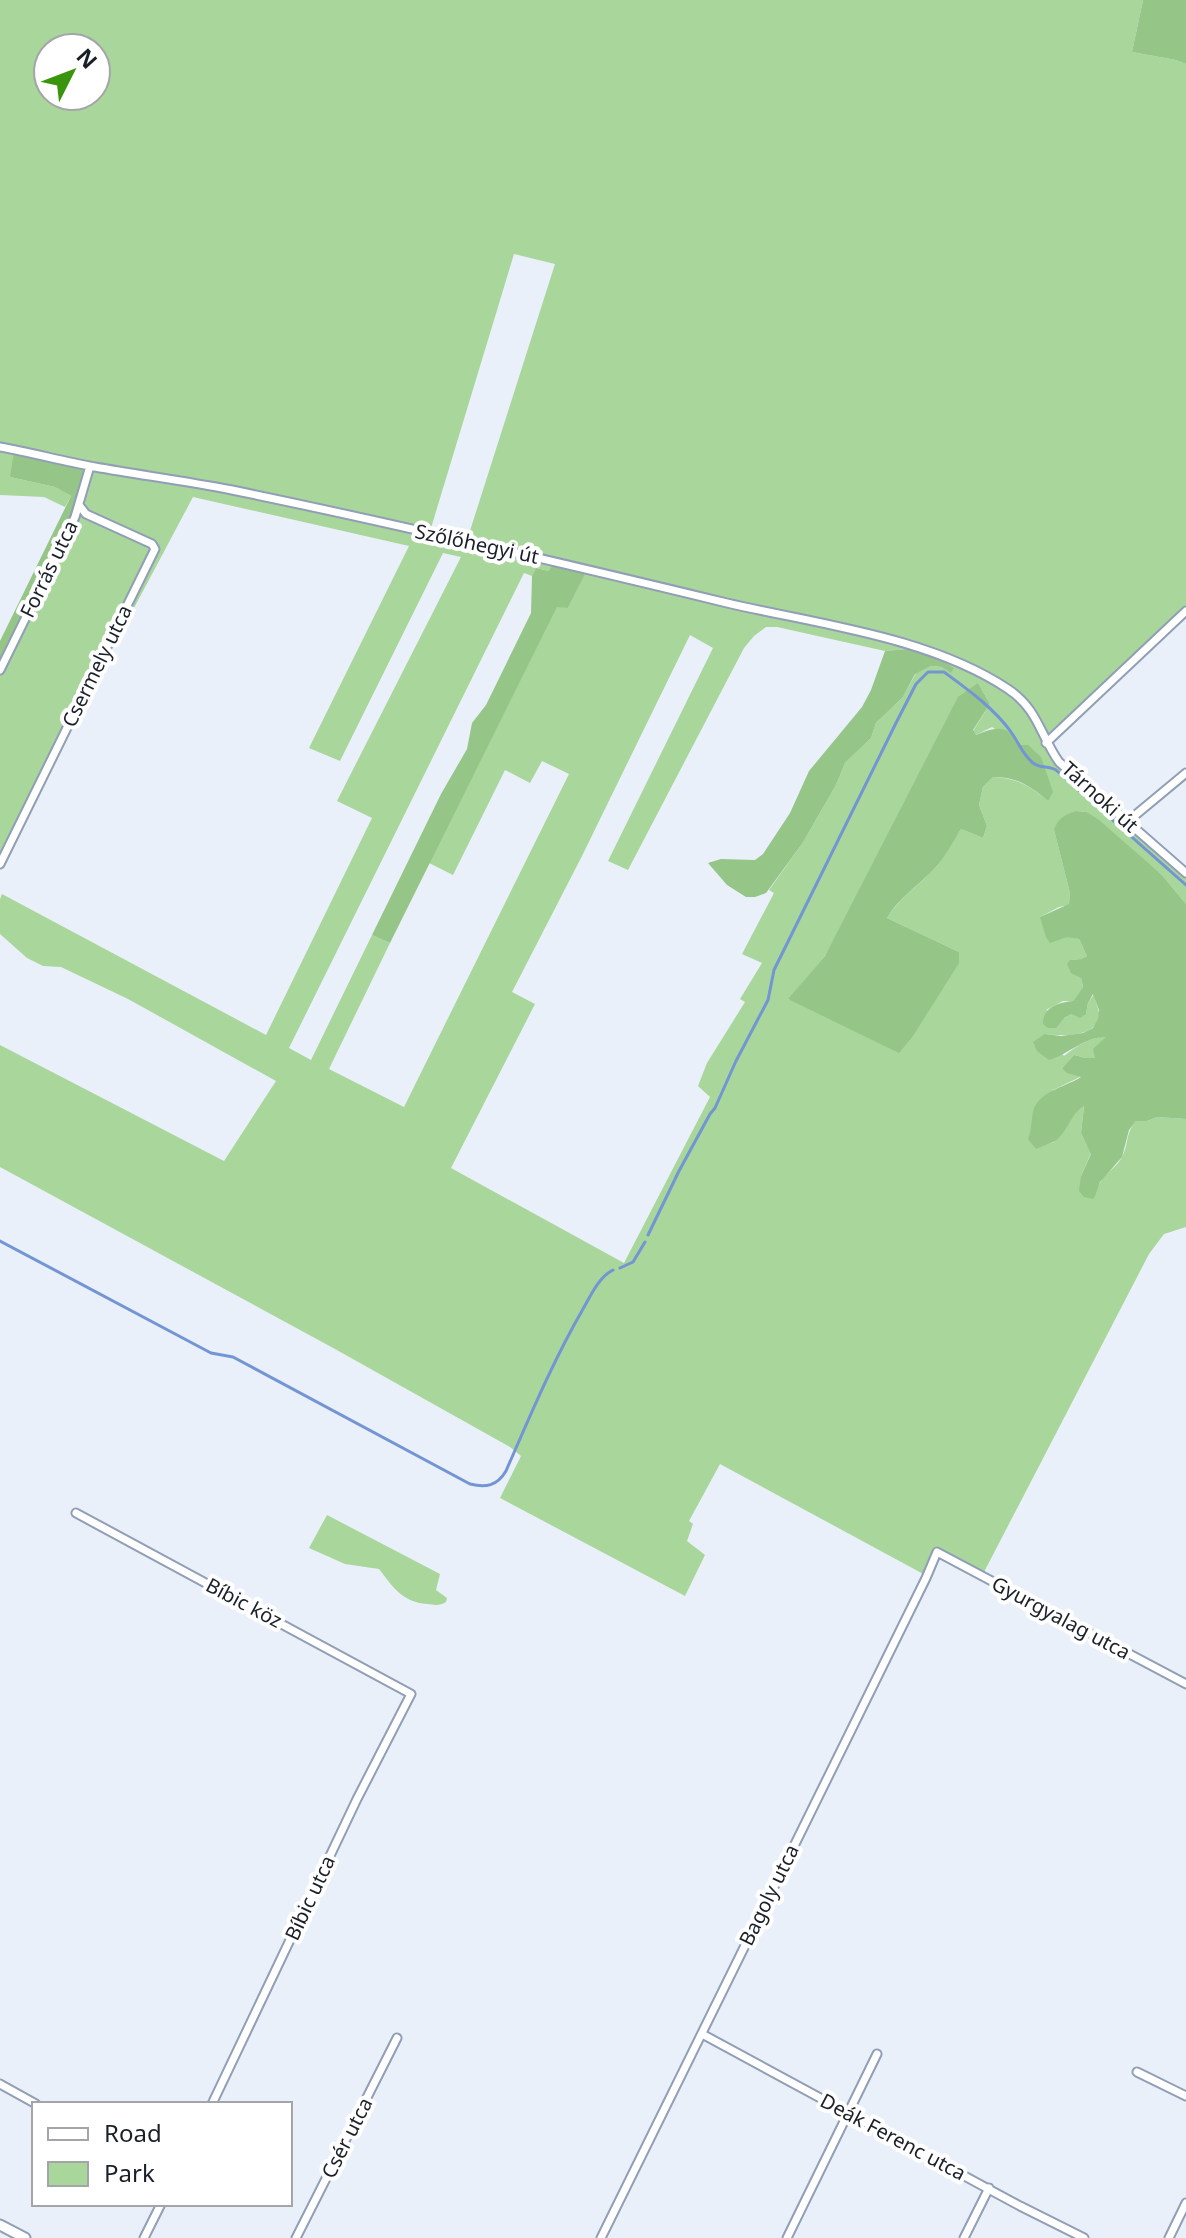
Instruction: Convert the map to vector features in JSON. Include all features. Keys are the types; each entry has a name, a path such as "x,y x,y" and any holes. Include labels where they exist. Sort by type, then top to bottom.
{"street":[{"name":"Szőlőhegyi út","path":"0,447 229,490 541,557 884,638 949,659"},
{"name":"Forrás utca","path":"0,670 79,505 90,466"},
{"name":"Csermely utca","path":"0,864 155,549 152,544 86,514 79,505"},
{"path":"1046,743 1186,611"},
{"name":"Tárnoki út","path":"949,659 1007,688 1022,699 1040,724 1046,743 1059,762 1186,873"},
{"path":"1127,822 1186,773"},
{"name":"Bíbic köz","path":"76,1513 411,1694"},
{"name":"Gyurgyalag utca","path":"937,1552 1186,1684"},
{"name":"Bagoly utca","path":"601,2238 937,1552"},
{"name":"Bíbic utca","path":"213,2102 357,1799 411,1694"},
{"name":"Deák Ferenc utca","path":"702,2034 1084,2238"},
{"name":"Csér utca","path":"296,2238 397,2038"},
{"path":"787,2238 877,2054"},
{"path":"1137,2072 1186,2096"},
{"path":"0,2084 32,2102"},
{"path":"964,2238 989,2188"},
{"path":"1169,2238 1186,2203"},
{"path":"144,2238 160,2206"},
{"path":"0,2225 25,2238"}],"green space":[{"path":"0,0 1143,0 1132,52 1186,64 1186,610 1043,738 1055,757 1186,875 1186,904 1162,875 1087,812 1076,811 1054,830 1070,893 1069,905 1040,917 1061,939 1067,936 1079,939 1087,956 1070,960 1083,987 1073,1001 1063,1001 1046,1010 1064,1018 1072,1014 1086,1014 1094,994 1099,1013 1098,1021 1087,1031 1069,1035 1045,1034 1064,1056 1084,1043 1107,1036 1095,1058 1074,1055 1062,1068 1082,1076 1053,1090 1033,1118 1036,1148 1054,1142 1076,1110 1084,1105 1081,1133 1091,1153 1081,1176 1096,1194 1104,1176 1122,1157 1136,1121 1157,1117 1186,1119 1186,1227 1164,1234 1149,1254 983,1574 939,1555 927,1576 720,1464 689,1521 693,1524 687,1541 705,1555 685,1596 500,1498 521,1456 510,1447 0,1167 0,1045 224,1161 276,1081 128,999 61,967 43,966 27,958 0,934 0,899 2,894 266,1035 372,818 337,801 461,557 443,553 340,761 309,748 409,546 193,497 0,860 0,661 75,509 86,468 10,477 55,487 71,496 65,507 44,497 0,495","holes":["514,254 555,264 468,537 431,528","536,568 585,573 568,608 557,606 429,863 453,875 505,770 530,783 542,761 569,774 404,1107 329,1069 390,943 372,935 311,1060 289,1048 524,573 532,576","766,627 777,627 885,651 907,649 954,668 931,666 916,673 903,697 876,723 871,738 845,763 802,844 769,890 774,893 742,954 762,963 740,999 745,1002 707,1063 698,1086 710,1097 624,1263 451,1168 535,1004 512,992 690,635 713,648 608,861 628,870 744,648","978,683 990,704 973,731 976,735 992,727 1019,745 1048,801 1023,784 993,777 983,787 979,805 987,826 983,838 961,829 940,863 897,904 887,918 959,952 788,1000 825,956"]},
{"path":"1143,0 1186,0 1186,64 1132,52"},
{"path":"14,452 86,468 75,509 0,661 0,641 71,496 55,487 10,477"},
{"path":"552,565 586,572 568,608 557,607 390,943 372,935 441,794 467,749 472,723 486,705 531,613 532,576 536,568 549,571"},
{"path":"907,649 933,656 954,668 951,673 942,667 931,666 915,674 903,697 876,723 871,738 845,763 802,844 766,893 746,897 727,885 708,863 721,859 755,860 763,854 790,813 809,771 862,707 885,651"},
{"path":"978,683 990,704 973,730 976,735 989,730 1006,730 1019,745 1028,745 1041,757 1053,792 1048,801 1023,783 993,777 983,787 979,805 987,826 983,838 961,829 940,863 897,904 887,918 959,952 959,963 899,1053 788,999 825,956 958,697"},
{"path":"1076,811 1087,812 1099,820 1162,875 1186,904 1186,1119 1157,1117 1136,1121 1129,1130 1122,1157 1100,1182 1093,1199 1084,1197 1079,1191 1081,1176 1091,1154 1081,1133 1084,1106 1055,1141 1036,1149 1028,1139 1033,1110 1039,1101 1081,1077 1062,1068 1074,1055 1095,1058 1093,1049 1106,1037 1091,1040 1049,1060 1037,1051 1033,1042 1045,1034 1061,1036 1083,1033 1093,1028 1098,1019 1099,1010 1093,994 1086,1014 1080,1018 1072,1014 1056,1028 1043,1024 1048,1010 1057,1004 1073,1001 1083,987 1081,978 1071,973 1067,964 1070,960 1087,956 1079,939 1067,937 1050,943 1040,917 1069,904 1070,893 1054,830 1062,818"},
{"path":"327,1515 440,1574 436,1590 447,1598 446,1602 435,1605 418,1603 399,1592 379,1569 345,1564 309,1548"}],"waterway":[{"path":"648,1235 768,1000 774,970 896,723 916,684 928,672 944,672 980,699 1004,723 1033,763 1056,770 1186,885"},
{"path":"0,1241 211,1353 233,1357 470,1484 481,1486 491,1485 503,1476 572,1329 595,1287 613,1270"},
{"path":"620,1268 633,1262 645,1242"}]}
